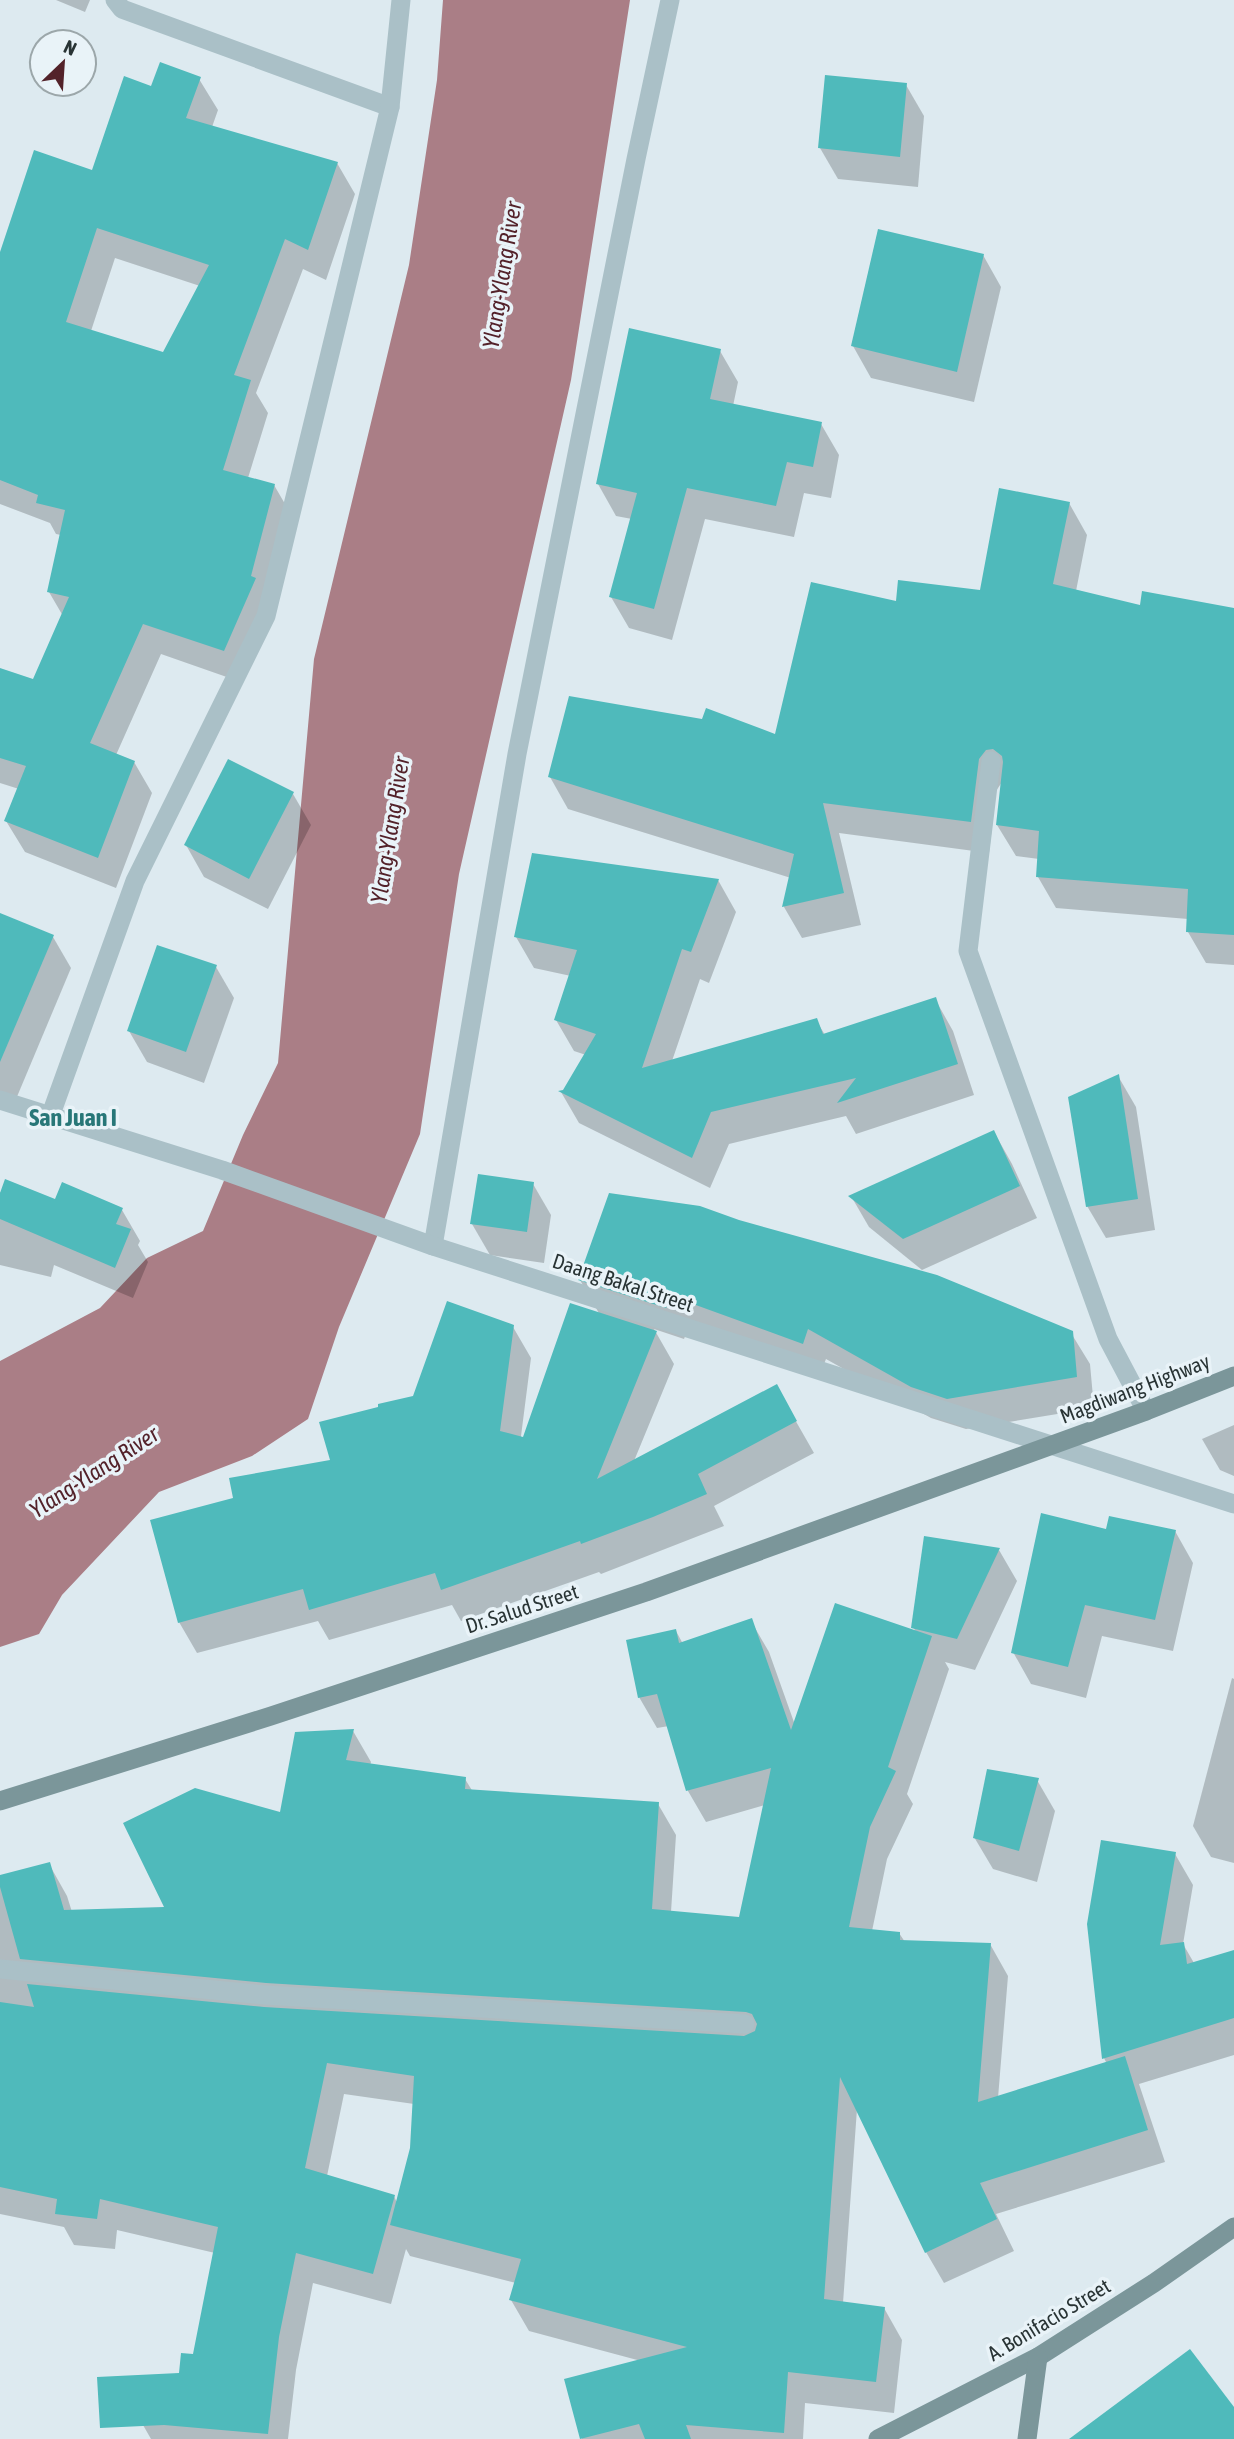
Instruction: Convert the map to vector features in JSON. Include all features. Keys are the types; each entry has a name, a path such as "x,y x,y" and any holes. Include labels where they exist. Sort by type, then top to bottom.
{"main road":[{"name":"Magdiwang Highway","path":"1053,1445 1234,1376"},
{"name":"Dr. Salud Street","path":"0,1801 271,1716 646,1592 1053,1445"},
{"name":"A. Bonifacio Street","path":"878,2439 1038,2357 1154,2283 1234,2227"},
{"path":"1027,2439 1038,2357"}],"street":[{"path":"115,0 122,9 390,107"},
{"path":"50,1118 135,881 266,616 390,107 401,0"},
{"path":"433,1246 517,754 670,0"},
{"path":"991,761 968,951 1108,1339 1146,1411"},
{"name":"Daang Bakal Street","path":"0,1101 222,1170 433,1246 1234,1504"},
{"path":"0,1969 265,1995 745,2024"}],"water":[{"name":"Ylang-Ylang River","path":"443,0 630,0 571,380 459,874 420,1134 339,1327 308,1419 252,1456 159,1492 62,1595 39,1634 0,1647 0,1361 100,1308 147,1258 203,1231 243,1135 278,1063 314,659 409,265 437,80"}],"building":[{"path":"160,62 201,77 186,118 338,162 308,250 285,239 234,375 251,380 223,470 275,484 251,576 256,578 224,651 143,624 90,743 135,761 98,858 4,821 26,766 0,758 0,668 33,679 69,597 47,592 65,510 36,503 38,495 0,480 0,252 34,150 92,170 124,76 151,86","holes":["97,228 209,265 163,352 66,322"]},
{"path":"825,75 907,83 900,157 818,148"},
{"path":"878,229 984,254 957,372 851,346"},
{"path":"629,328 721,349 710,399 822,422 813,467 787,462 776,506 687,488 654,609 609,597 637,493 596,484"},
{"path":"999,488 1070,502 1053,584 1140,605 1142,591 1234,608 1234,935 1186,932 1188,889 1036,877 1039,831 996,825 1003,762 1002,756 993,749 986,750 979,759 971,822 823,803 844,893 782,907 794,854 548,777 569,696 702,719 706,708 775,734 811,582 896,601 898,580 980,590"},
{"path":"228,759 294,792 249,879 184,845"},
{"path":"532,853 719,879 691,952 682,949 642,1068 817,1018 823,1034 936,997 958,1064 837,1103 856,1078 711,1112 692,1158 558,1091 563,1090 596,1034 554,1020 577,950 514,937"},
{"path":"0,913 54,935 0,1062"},
{"path":"157,945 217,965 186,1052 127,1031"},
{"path":"1119,1074 1138,1199 1086,1207 1068,1097"},
{"path":"994,1130 1020,1186 903,1239 848,1196"},
{"path":"478,1174 534,1182 527,1232 470,1224"},
{"path":"5,1179 55,1199 62,1182 123,1208 116,1224 131,1229 115,1268 0,1219 0,1193"},
{"path":"609,1193 700,1206 739,1220 937,1275 1073,1331 1077,1377 947,1399 911,1387 808,1329 803,1344 671,1296 666,1308 578,1280"},
{"path":"447,1301 514,1325 500,1431 523,1437 570,1303 657,1331 597,1479 777,1384 797,1421 698,1474 707,1494 581,1544 580,1541 441,1590 435,1573 309,1610 303,1589 178,1623 150,1520 233,1498 229,1478 330,1460 319,1422 413,1396"},
{"path":"1041,1513 1106,1529 1109,1516 1176,1530 1155,1620 1085,1605 1068,1667 1011,1653"},
{"path":"924,1536 1000,1548 957,1639 911,1628"},
{"path":"835,1603 932,1636 888,1767 896,1771 870,1827 849,1927 900,1932 900,1940 991,1943 978,2102 1125,2056 1148,2130 980,2183 997,2219 925,2253 840,2077 824,2299 885,2307 876,2382 788,2372 784,2433 686,2425 691,2439 645,2439 639,2424 580,2439 564,2379 687,2347 509,2300 521,2259 390,2225 410,2148 414,2076 327,2063 305,2168 395,2195 373,2274 296,2253 279,2337 268,2434 164,2425 100,2428 97,2377 179,2373 181,2353 193,2354 218,2227 100,2199 97,2219 55,2214 57,2199 0,2187 0,2002 34,2007 27,1984 264,2007 744,2036 755,2031 757,2024 752,2014 746,2012 266,1983 20,1959 0,1887 0,1875 50,1862 64,1910 164,1907 123,1823 195,1788 280,1812 295,1732 354,1729 346,1760 466,1777 465,1789 659,1802 652,1909 739,1917 771,1768 686,1791 657,1694 638,1698 626,1640 676,1629 679,1643 752,1618 791,1730"},
{"path":"987,1769 1039,1778 1019,1851 973,1838"},
{"path":"1101,1840 1176,1852 1160,1945 1184,1942 1187,1964 1234,1950 1234,2018 1102,2059 1087,1924"},
{"path":"1190,2349 1234,2407 1234,2439 1069,2439"}],"district":[{"name":"San Juan I","path":"73,1118"}]}
